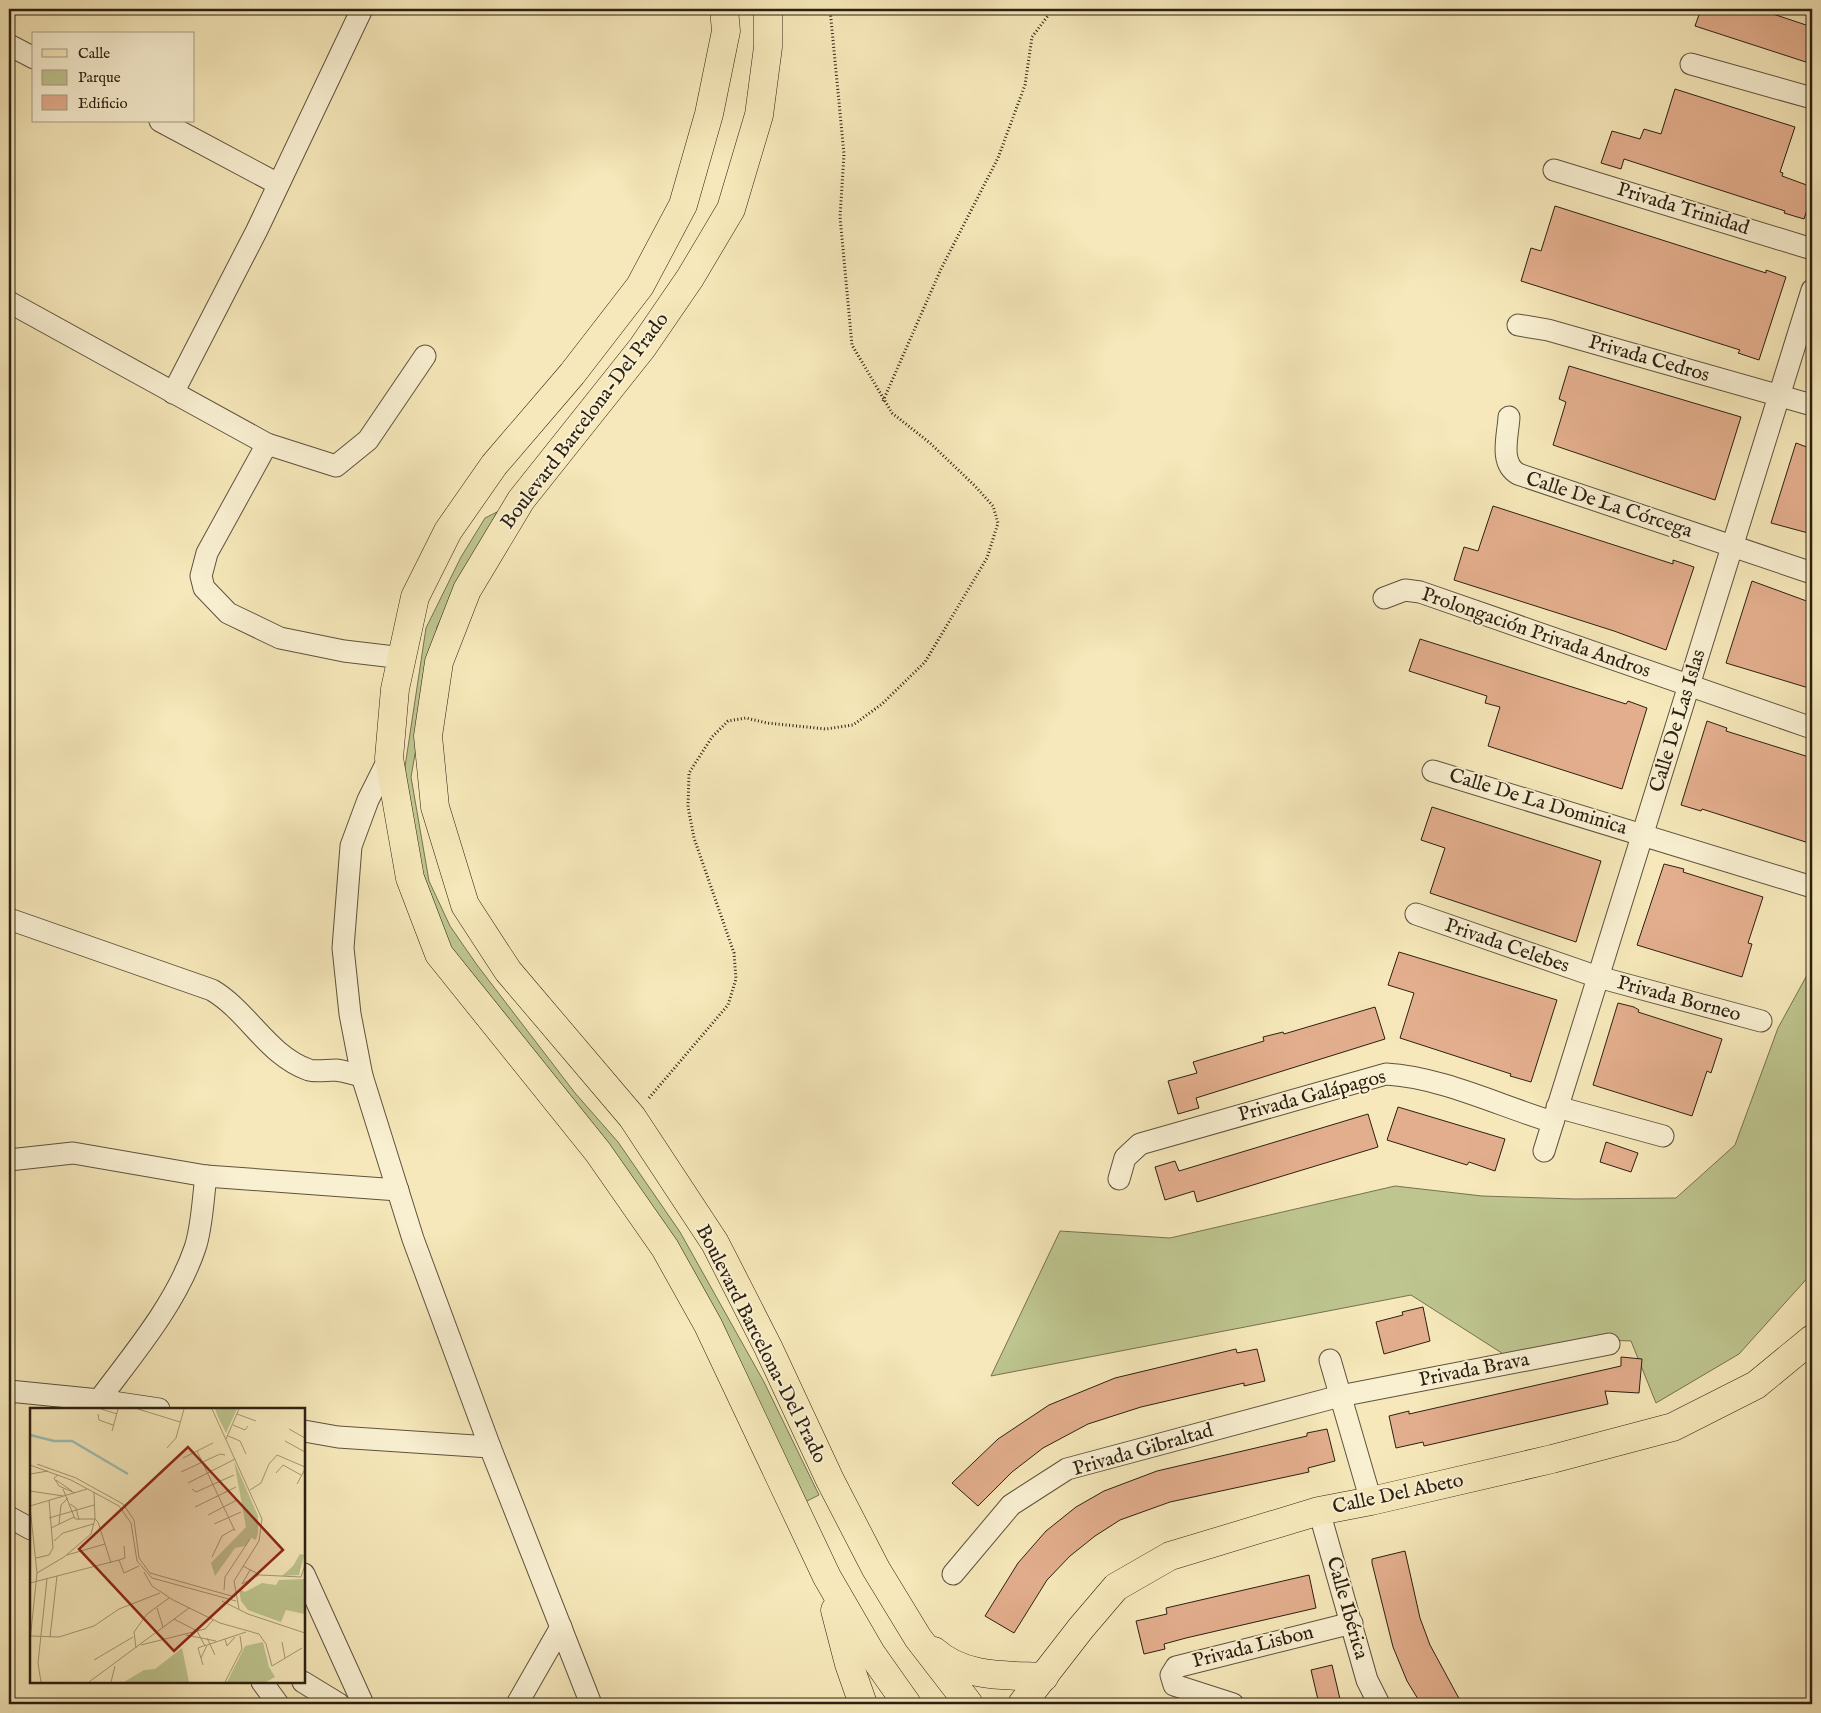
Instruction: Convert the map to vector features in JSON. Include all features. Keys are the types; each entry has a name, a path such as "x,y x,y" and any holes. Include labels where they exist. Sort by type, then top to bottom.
{"main road":[{"name":"Boulevard Barcelona-Del Prado","path":"724,9 726,31 709,114 683,205 640,286 572,374 494,465 448,531 415,597 395,689 389,758 410,878 439,954 598,1152 665,1248 708,1325 827,1577 871,1654 908,1704"},
{"name":"Boulevard Barcelona-Del Prado","path":"768,9 768,47 759,114 731,209 690,278 642,348 521,500 466,590 439,662 428,736 435,807 465,905 508,971 632,1118 715,1243 768,1346 830,1480 876,1569 918,1638 969,1704"},
{"path":"494,465 521,500"},
{"name":"Calle Del Abeto","path":"1022,1704 1081,1628 1116,1587 1170,1556 1318,1511 1371,1502 1552,1459 1672,1427 1756,1385 1812,1339"},
{"path":"827,1577 849,1664 863,1704"},
{"path":"918,1638 945,1661 964,1670 1044,1677"}],"street":[{"path":"174,393 250,244 342,56 362,9"},
{"path":"9,45 32,57"},
{"path":"1691,64 1812,98"},
{"path":"162,122 278,184"},
{"name":"Privada Trinidad","path":"1554,170 1812,249"},
{"name":"Calle De Las Islas","path":"1544,1151 1812,290"},
{"path":"9,302 267,444 336,466 368,440 425,356"},
{"name":"Privada Cedros","path":"1518,325 1548,330 1812,405"},
{"name":"Calle De La Córcega","path":"1509,417 1506,461 1509,469 1518,474 1732,546"},
{"path":"267,444 207,553 200,576 204,588 228,613 280,638 344,651 403,658"},
{"path":"1732,546 1812,573"},
{"name":"Prolongación Privada Andros","path":"1384,598 1405,590 1420,592 1812,728"},
{"path":"389,758 368,800 351,846 343,948 350,1014 362,1076 413,1239 490,1448 591,1704"},
{"name":"Calle De La Dominica","path":"1433,771 1812,887"},
{"name":"Privada Celebes","path":"1416,914 1598,977"},
{"path":"9,919 212,990 229,1000 241,1011 276,1052 310,1070 337,1070 362,1076"},
{"name":"Privada Borneo","path":"1598,977 1760,1021"},
{"name":"Privada Galápagos","path":"1119,1179 1125,1158 1140,1144 1386,1074 1403,1075 1432,1082 1555,1115 1663,1136"},
{"path":"9,1160 73,1153 206,1176 398,1190"},
{"path":"99,1400 138,1347 174,1292 195,1247 206,1176"},
{"name":"Privada Brava","path":"1340,1396 1609,1344"},
{"path":"1330,1360 1371,1502"},
{"path":"9,1391 99,1400 152,1408"},
{"name":"Privada Gibraltad","path":"953,1574 1011,1504 1067,1469 1340,1396"},
{"path":"305,1432 338,1437 490,1448"},
{"name":"Calle Ibérica","path":"1318,1511 1368,1680 1379,1704"},
{"path":"9,1517 30,1528"},
{"path":"305,1576 364,1704"},
{"name":"Privada Lisbon","path":"1233,1704 1174,1685 1171,1675 1176,1667 1352,1623"},
{"path":"517,1704 561,1627"},
{"path":"263,1683 278,1704"},
{"path":"305,1683 339,1704"}],"path":[{"path":"632,1118 728,1005 736,979 734,953 694,838 688,807 689,773 712,737 728,722 746,718 826,729 853,724 882,704 925,662 987,558 998,523 993,506 930,443 892,413 883,401 852,345 840,217 844,154 830,9"},
{"path":"883,401 942,269 998,158 1024,85 1032,37 1053,9"}],"green space":[{"path":"497,512 437,627 411,777 429,881 450,926 477,965 575,1093 618,1142 680,1232 764,1382 819,1495 803,1503 728,1348 467,975 441,932 420,881 403,780 426,628 461,557 485,518"},
{"path":"1812,966 1812,1273 1739,1354 1656,1403 1631,1341 1582,1339 1508,1357 1411,1295 991,1376 1060,1231 1170,1238 1395,1186 1482,1196 1575,1199 1676,1198 1735,1145 1778,1028"}],"building":[{"path":"1701,9 1758,9 1812,27 1812,64 1695,26"},
{"path":"1675,89 1795,127 1780,172 1783,173 1782,176 1812,187 1812,194 1804,219 1784,213 1785,211 1624,159 1621,169 1601,163 1612,131 1640,139 1644,129 1661,134"},
{"path":"1555,206 1766,273 1766,270 1786,277 1759,360 1738,353 1740,350 1521,281 1531,248 1541,251"},
{"path":"1569,366 1741,417 1715,500 1553,445 1566,402 1559,399"},
{"path":"1796,443 1812,449 1812,534 1771,523"},
{"path":"1493,506 1673,564 1673,560 1694,567 1666,650 1614,631 1454,580 1464,547 1478,551"},
{"path":"1752,581 1812,603 1812,689 1726,663"},
{"path":"1420,639 1626,704 1628,701 1647,708 1622,789 1488,746 1500,707 1485,703 1487,696 1409,671"},
{"path":"1707,721 1727,728 1726,731 1812,758 1812,844 1702,809 1701,811 1681,805"},
{"path":"1432,807 1601,861 1576,942 1430,893 1445,848 1421,840"},
{"path":"1664,864 1684,869 1683,872 1763,897 1748,943 1752,944 1742,977 1637,945"},
{"path":"1399,952 1557,1000 1531,1082 1400,1038 1414,993 1388,985"},
{"path":"1618,1003 1634,1007 1639,1010 1638,1012 1722,1039 1711,1073 1707,1071 1692,1116 1593,1085"},
{"path":"1375,1007 1385,1039 1196,1098 1199,1108 1178,1114 1168,1081 1197,1073 1193,1062 1264,1041 1263,1037 1283,1032 1284,1034"},
{"path":"1398,1107 1505,1139 1495,1171 1469,1162 1467,1165 1387,1140"},
{"path":"1368,1114 1378,1147 1197,1202 1194,1191 1165,1200 1155,1167 1175,1161 1179,1171"},
{"path":"1606,1142 1638,1153 1631,1172 1600,1162"},
{"path":"1423,1307 1430,1341 1384,1354 1376,1322 1403,1315 1402,1312"},
{"path":"1236,1349 1237,1353 1257,1349 1265,1381 1244,1386 1244,1383 1141,1407 1088,1424 1043,1448 1012,1472 978,1506 952,1483 998,1439 1049,1405 1115,1378"},
{"path":"1621,1357 1642,1359 1639,1393 1605,1391 1608,1404 1424,1446 1423,1442 1396,1448 1389,1416 1409,1411 1409,1414 1621,1366"},
{"path":"1327,1429 1335,1461 1308,1468 1309,1472 1170,1502 1120,1520 1095,1536 1070,1556 1047,1580 1014,1633 985,1616 1018,1563 1046,1531 1076,1507 1104,1491 1157,1471 1307,1436 1307,1433"},
{"path":"1405,1551 1420,1618 1430,1645 1462,1704 1421,1704 1407,1681 1393,1647 1372,1559"},
{"path":"1309,1575 1316,1608 1186,1638 1164,1644 1165,1649 1144,1654 1136,1621 1167,1614 1166,1608"},
{"path":"1332,1665 1340,1699 1319,1704 1311,1670"}]}
